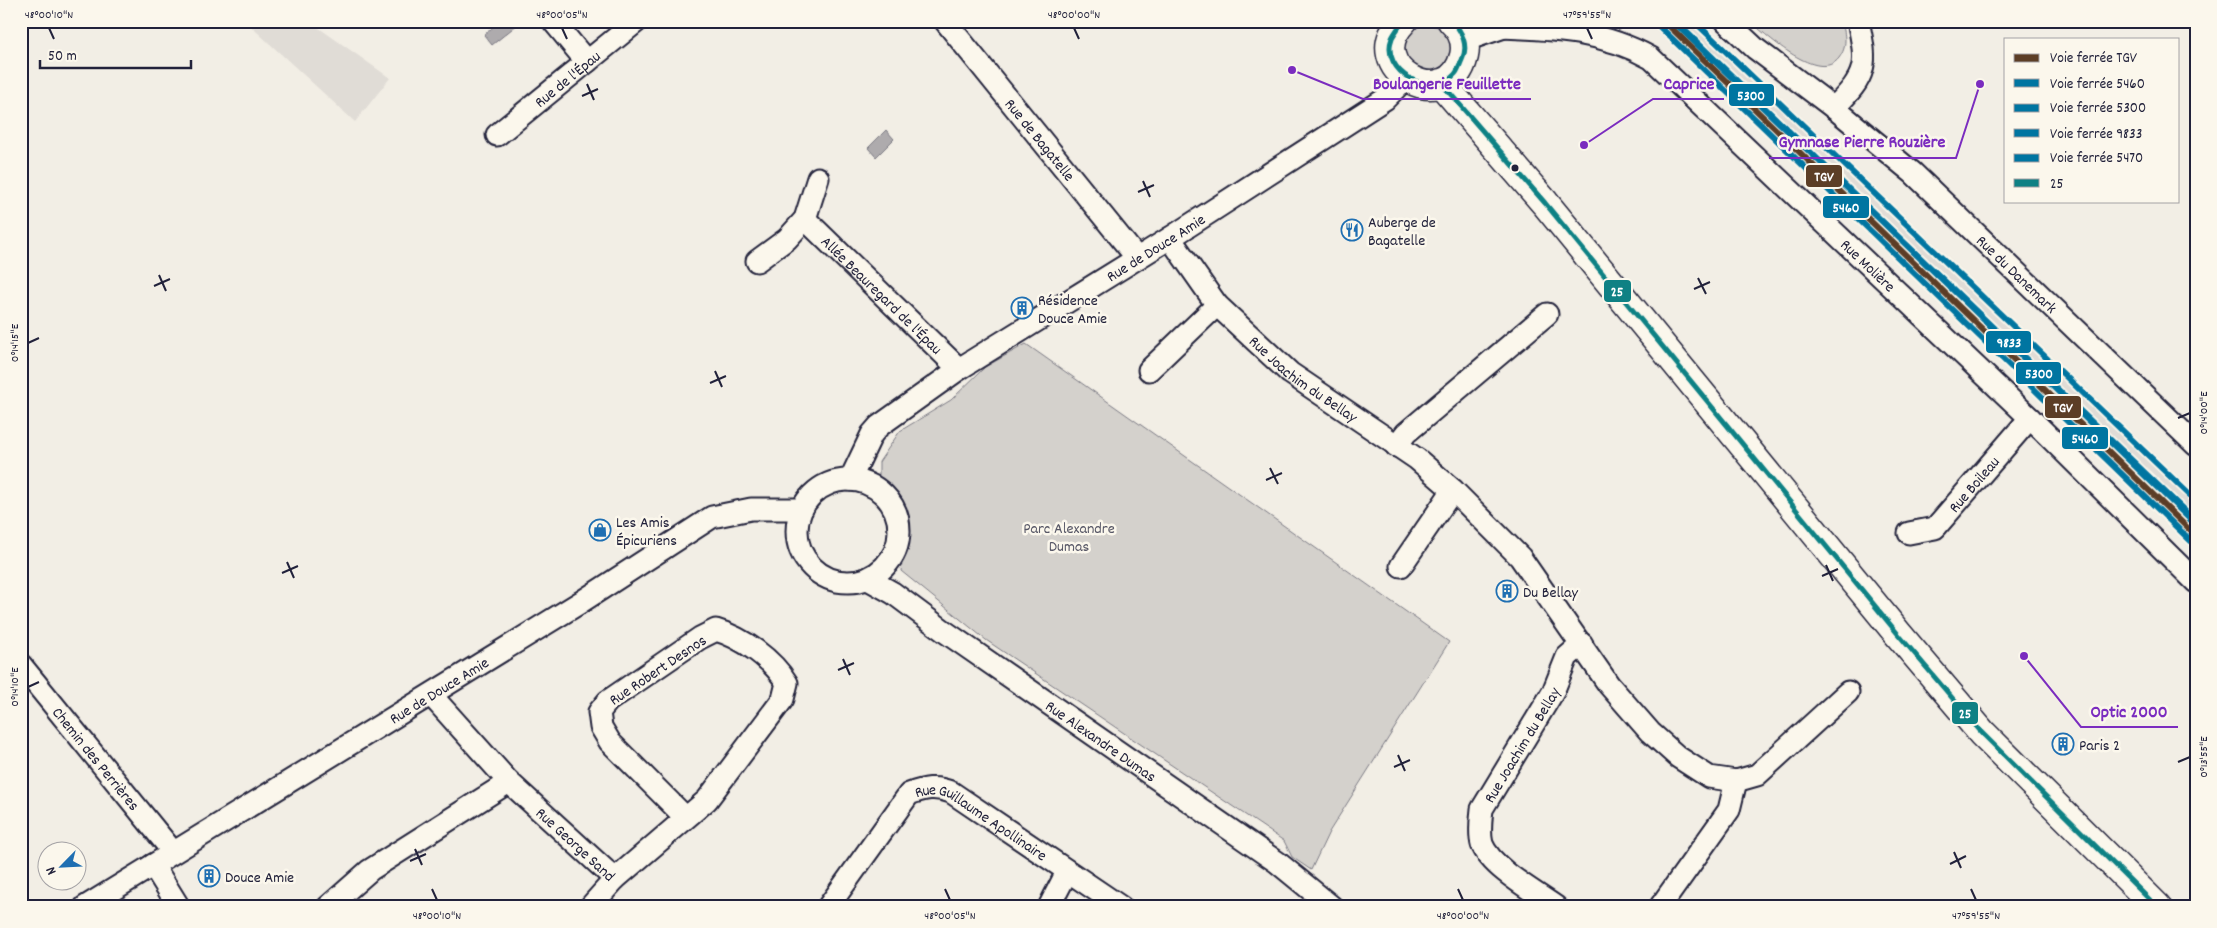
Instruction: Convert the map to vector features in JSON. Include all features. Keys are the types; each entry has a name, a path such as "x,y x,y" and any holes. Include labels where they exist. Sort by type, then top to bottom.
{"main road":[{"path":"1399,23 1391,49 1393,61 1406,78 1422,85 1441,83 1457,72 1462,64 1465,53 1458,30"},
{"path":"1441,83 1546,203 1898,634 1982,733 2157,907"}],"street":[{"path":"554,21 587,62"},
{"name":"Rue de l'Épau","path":"497,135 637,21"},
{"name":"Rue de Bagatelle","path":"945,21 1137,258"},
{"name":"Rue du Danemark","path":"1726,21 1756,49 1834,108 1913,173 2196,445"},
{"path":"1834,108 1858,81 1862,68 1865,52 1858,21"},
{"path":"1458,30 1507,24"},
{"name":"Rue Molière","path":"1507,24 1583,32 1633,48 1666,71 2030,418 2196,582"},
{"name":"Rue de Douce Amie","path":"850,480 872,434 879,426 959,369 1170,238 1385,99 1406,78"},
{"path":"757,261 787,239 805,219 818,178"},
{"name":"Allée Beauregard de l'Épau","path":"805,219 959,369"},
{"name":"Rue Joachim du Bellay","path":"1170,238 1217,305 1290,373 1417,459 1453,490 1520,557 1609,685 1650,732 1678,757 1710,777 1736,781 1757,775 1848,692"},
{"path":"1149,370 1217,305"},
{"path":"1396,446 1406,433 1547,314"},
{"name":"Rue Boileau","path":"1909,533 1935,528 2030,418"},
{"path":"850,480 867,484 882,492 893,506 898,522 899,540 893,556 882,570 868,579 850,583 833,581 817,572 805,560 798,543 797,526 802,509 814,492 832,483 850,480"},
{"path":"1401,566 1453,490"},
{"name":"Rue de Douce Amie","path":"85,907 581,602 712,517 751,509 802,509"},
{"name":"Rue Alexandre Dumas","path":"868,579 893,593 944,631 1277,862 1332,907"},
{"name":"Rue Robert Desnos","path":"615,879 707,800 783,699 787,683 778,668 732,635 716,630 700,638 608,701 600,712 601,727 610,742 686,818"},
{"name":"Rue Joachim du Bellay","path":"1556,907 1492,860 1482,844 1480,826 1482,809 1553,692 1568,657 1582,644"},
{"name":"Chemin des Perrières","path":"21,665 173,852"},
{"name":"Rue George Sand","path":"431,695 508,782 615,879 590,907"},
{"path":"1660,907 1729,810 1736,781"},
{"path":"328,907 370,870 508,782"},
{"name":"Rue Guillaume Apollinaire","path":"828,907 909,794 922,789 938,787 951,792 1121,907"},
{"path":"152,865 179,907"},
{"name":"Rue Guillaume Apollinaire","path":"1049,907 1067,872"}],"shaded area":[{"path":"245,21 309,21 390,78 355,122"},
{"path":"500,21 516,21 518,24 492,45 484,35"},
{"path":"1655,21 1692,21 2196,507 2196,544"},
{"path":"886,130 894,139 876,157 868,148"}],"green space":[{"path":"1750,21 1842,21 1845,36 1844,49 1839,58 1830,64 1819,65 1807,62 1780,46"},
{"path":"1428,25 1441,29 1447,35 1451,48 1447,61 1441,67 1428,71 1415,67 1409,61 1405,48 1409,35 1415,29"},
{"name":"Parc Alexandre Dumas","path":"1026,344 1449,642 1329,832 1311,870 1292,857 1284,841 986,640 901,571 905,531 904,520 896,500 879,476 879,462 900,431 951,400 985,367"}],"rail line":[{"name":"TGV","path":"1664,21 2196,536"},
{"name":"5300","path":"1675,21 2196,525"},
{"name":"5470","path":"1694,21 2196,501"},
{"name":"5460","path":"1659,26 2191,541"},
{"name":"9833","path":"1678,26 2191,517"}],"transit line":[{"name":"25","path":"1403,21 1392,38 1390,50 1393,61 1400,71 1410,78 1422,83 1434,84 1445,82 1455,74 1464,55 1465,44 1459,29 1452,21"},
{"name":"25","path":"1441,83 1545,203 1898,634 1982,733 2157,907"}],"place":[{"name":"Boulangerie Feuillette","path":"1292,70"},
{"name":"Gymnase Pierre Rouzière","path":"1980,84"},
{"name":"Caprice","path":"1584,145"},
{"name":"Auberge de Bagatelle","path":"1352,230"},
{"name":"Résidence Douce Amie","path":"1022,308"},
{"name":"Les Amis Épicuriens","path":"600,530"},
{"name":"Du Bellay","path":"1507,591"},
{"name":"Optic 2000","path":"2024,656"},
{"name":"Paris 2","path":"2063,744"},
{"name":"Douce Amie","path":"209,876"}]}
